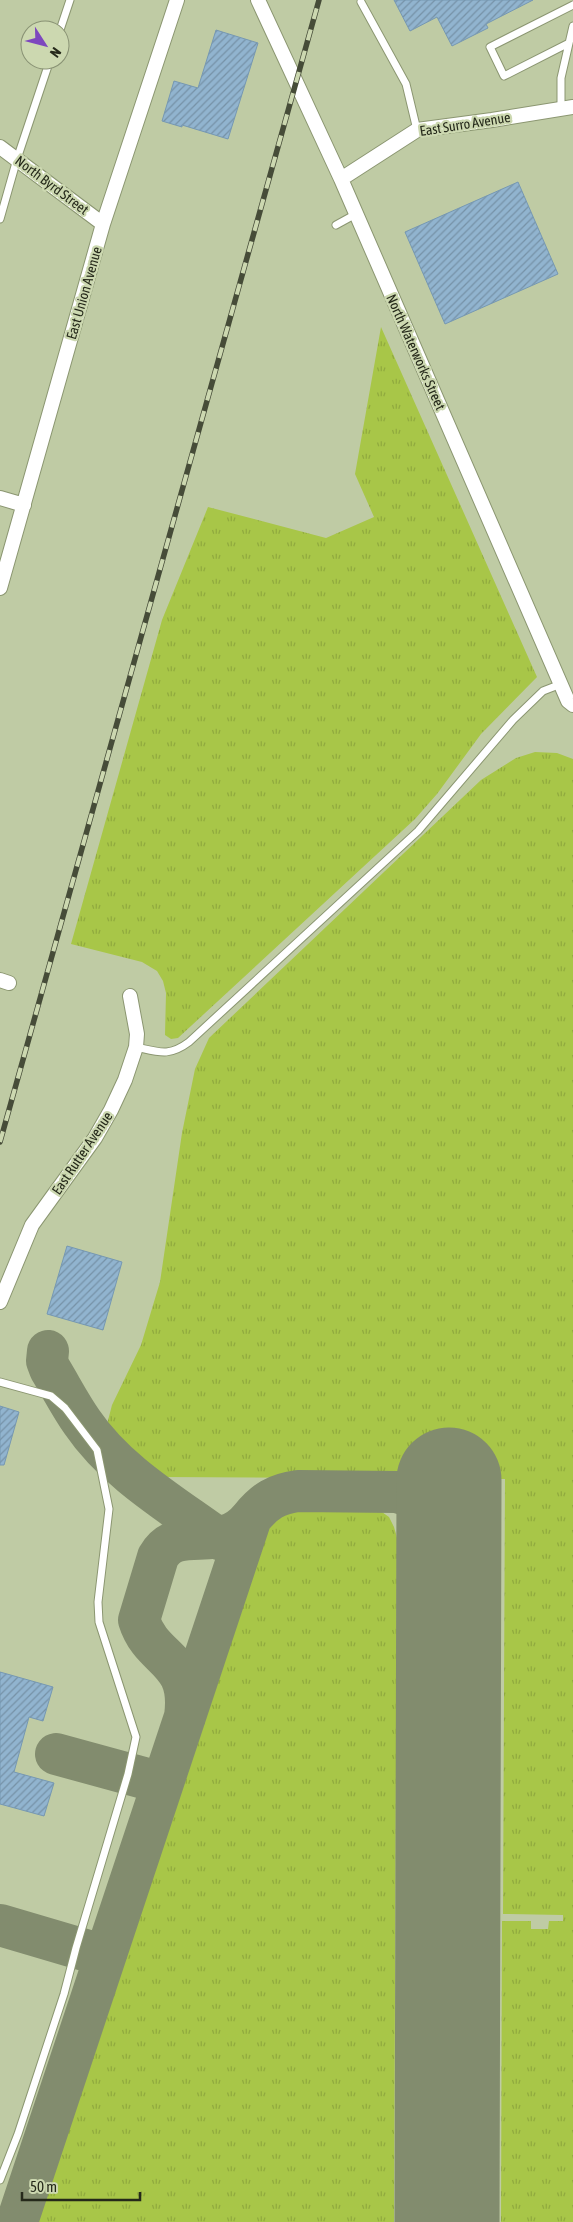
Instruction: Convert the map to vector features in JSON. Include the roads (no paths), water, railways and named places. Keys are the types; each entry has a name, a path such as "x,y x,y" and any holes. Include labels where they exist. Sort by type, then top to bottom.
{"street":[{"name":"East Union Avenue","path":"0,588 103,224 177,0"},
{"name":"North Waterworks Street","path":"258,0 341,179 568,700 573,704"},
{"name":"East Surro Avenue","path":"341,179 417,130 567,108"},
{"name":"North Byrd Street","path":"0,147 103,224"},
{"path":"0,498 24,505"},
{"name":"East Rutter Avenue","path":"0,1302 32,1226 95,1138 112,1110 125,1080 136,1047 136,1019 130,996"}],"lane":[{"path":"63,20 70,0"},
{"path":"361,2 406,84 417,130"},
{"path":"567,44 504,76 490,47 573,5"},
{"path":"567,108 561,78 567,44 573,26"},
{"path":"0,220 17,159 47,70"},
{"path":"336,225 356,214"},
{"path":"136,1047 165,1053 176,1051 189,1042 418,831 444,803 500,735 543,691 561,684"},
{"path":"0,1382 51,1396 65,1408 97,1450 109,1509 98,1602 99,1622 136,1737 64,1994 18,2134 0,2180"}],"railway":[{"path":"0,1142 319,0"}]}
